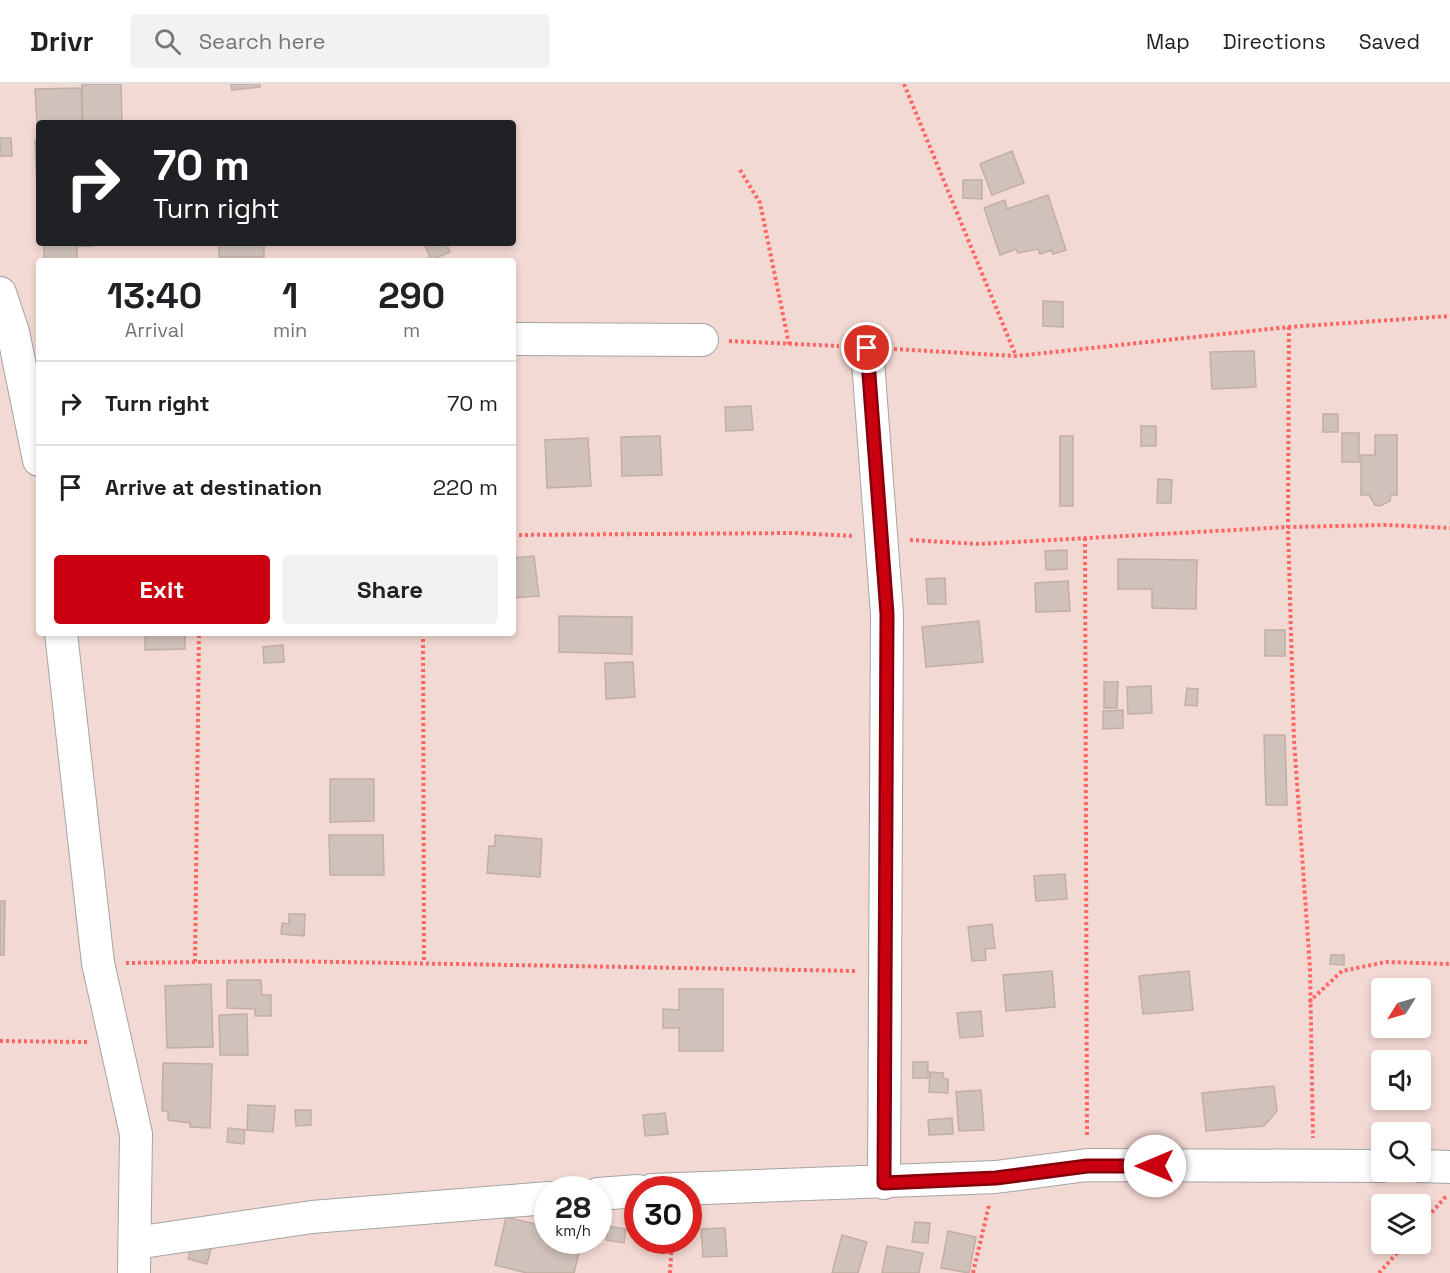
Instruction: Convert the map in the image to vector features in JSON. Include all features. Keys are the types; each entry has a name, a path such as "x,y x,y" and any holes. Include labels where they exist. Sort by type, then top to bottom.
{"street":[{"path":"0,292 26,332 36,430"},
{"path":"516,339 702,340"},
{"path":"867,348 887,614 884,1183"},
{"path":"61,636 98,963 136,1134 134,1258 312,1217 534,1199"},
{"path":"702,1188 996,1178 1087,1166 1371,1166"},
{"path":"1431,1167 1450,1167"}],"path":[{"path":"904,84 1016,356"},
{"path":"740,170 760,203 789,344"},
{"path":"702,340 1016,356 1289,327 1450,316"},
{"path":"1289,327 1288,527 1294,740 1310,968 1314,1166"},
{"path":"516,535 794,533 979,544 1288,527 1386,525 1450,528"},
{"path":"1085,538 1087,1166"},
{"path":"195,962 199,636"},
{"path":"423,636 424,963"},
{"path":"1309,1002 1342,971 1386,962 1450,964"},
{"path":"98,963 424,963 886,971"},
{"path":"0,1041 115,1042"},
{"path":"973,1273 996,1178"},
{"path":"1431,1214 1450,1192"},
{"path":"670,1273 671,1254"},
{"path":"1379,1273 1396,1254"}],"shaded area":[{"path":"0,84 1450,84 1450,1273 0,1273"}],"building":[{"path":"82,84 121,84 122,120 83,120"},
{"path":"231,84 260,84 260,87 232,90"},
{"path":"81,88 82,120 37,120 35,89"},
{"path":"0,138 11,138 12,156 0,156"},
{"path":"1012,151 1024,183 992,195 980,164"},
{"path":"963,180 982,180 982,199 963,198"},
{"path":"1048,195 1066,250 1053,254 1052,250 1040,254 1038,249 1018,253 1016,249 1000,255 984,208 1005,200 1007,209"},
{"path":"44,246 77,246 77,258 44,258"},
{"path":"219,246 264,246 264,257 219,257"},
{"path":"425,246 447,246 450,252 430,258"},
{"path":"1043,301 1063,302 1063,327 1043,326"},
{"path":"1254,351 1256,387 1212,389 1210,352"},
{"path":"751,406 753,430 726,431 725,407"},
{"path":"1323,414 1338,414 1338,432 1323,432"},
{"path":"1141,426 1156,426 1156,446 1141,446"},
{"path":"1342,433 1359,433 1359,462 1342,462"},
{"path":"1375,435 1397,435 1397,495 1391,495 1390,501 1380,506 1375,505 1369,495 1361,495 1361,455 1375,455"},
{"path":"660,436 662,475 622,476 621,437"},
{"path":"1060,436 1073,436 1073,506 1060,506"},
{"path":"588,438 591,486 547,488 545,440"},
{"path":"1158,479 1172,480 1171,503 1157,503"},
{"path":"1067,550 1067,569 1046,570 1045,551"},
{"path":"534,556 539,596 516,598 516,558"},
{"path":"1118,559 1197,560 1196,609 1152,608 1152,589 1118,589"},
{"path":"945,578 946,604 928,604 926,579"},
{"path":"1068,581 1070,611 1036,612 1035,583"},
{"path":"559,616 632,617 632,654 559,652"},
{"path":"979,621 983,662 926,667 922,627"},
{"path":"1265,630 1285,630 1285,656 1265,656"},
{"path":"145,636 185,636 185,649 145,650"},
{"path":"283,645 284,662 264,663 263,647"},
{"path":"633,662 635,697 606,699 605,663"},
{"path":"1104,682 1118,682 1117,708 1104,708"},
{"path":"1151,686 1152,713 1128,714 1127,687"},
{"path":"1187,688 1198,689 1197,706 1185,705"},
{"path":"1123,710 1123,728 1103,729 1103,711"},
{"path":"1264,735 1285,735 1287,805 1266,805"},
{"path":"330,779 374,779 374,821 330,822"},
{"path":"329,835 383,835 384,875 330,875"},
{"path":"495,835 542,839 540,877 487,873 489,846 495,846"},
{"path":"1065,874 1067,899 1036,901 1034,876"},
{"path":"0,901 5,901 4,955 0,955"},
{"path":"289,914 305,914 304,936 281,934 282,923 289,924"},
{"path":"992,924 995,948 985,949 986,960 972,961 968,927"},
{"path":"1331,955 1344,955 1344,965 1330,964"},
{"path":"1052,971 1055,1007 1006,1011 1003,975"},
{"path":"1189,971 1193,1010 1143,1014 1139,976"},
{"path":"227,980 261,980 262,995 271,995 271,1016 255,1016 255,1009 227,1008"},
{"path":"211,984 213,1047 167,1048 165,986"},
{"path":"679,989 723,989 723,1051 679,1051 679,1028 663,1028 663,1009 679,1010"},
{"path":"981,1011 983,1036 960,1038 957,1013"},
{"path":"247,1014 248,1055 220,1055 219,1015"},
{"path":"913,1062 928,1062 928,1078 913,1078"},
{"path":"163,1063 212,1064 210,1128 190,1127 190,1123 168,1120 168,1111 162,1111"},
{"path":"930,1072 943,1073 943,1078 948,1079 948,1093 929,1092"},
{"path":"1274,1086 1277,1111 1264,1126 1206,1131 1202,1093"},
{"path":"981,1090 984,1130 959,1131 956,1092"},
{"path":"248,1105 275,1106 273,1132 247,1130"},
{"path":"295,1110 311,1110 311,1125 296,1126"},
{"path":"665,1113 668,1134 645,1136 643,1115"},
{"path":"952,1118 953,1134 929,1135 928,1120"},
{"path":"228,1128 245,1130 244,1144 227,1142"},
{"path":"506,1217 534,1224 534,1254 579,1254 574,1273 527,1273 495,1265"},
{"path":"915,1222 930,1223 928,1243 912,1242"},
{"path":"612,1227 624,1229 624,1243 612,1241"},
{"path":"725,1228 727,1256 703,1257 702,1229"},
{"path":"948,1231 976,1237 969,1273 941,1268"},
{"path":"842,1235 867,1242 858,1273 832,1273"},
{"path":"192,1240 212,1245 207,1264 188,1259"},
{"path":"887,1246 923,1253 919,1273 882,1273"}],"route":[{"path":"867,348 887,614 884,1183 996,1178 1087,1166 1155,1166"}]}
